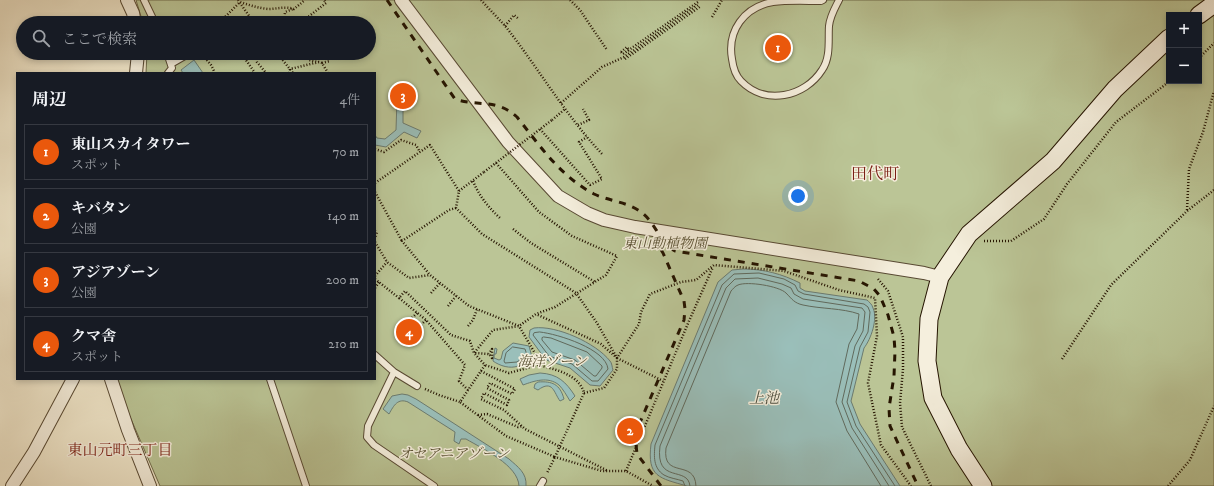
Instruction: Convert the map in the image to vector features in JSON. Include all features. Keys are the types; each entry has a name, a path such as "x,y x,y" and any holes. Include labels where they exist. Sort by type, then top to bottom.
{"street":[{"path":"127,0 134,16"},
{"path":"401,0 508,142 558,196 587,213 604,220 635,227 940,277"},
{"path":"1202,13 1214,4"},
{"path":"983,486 959,449 933,398 927,361 929,319 940,277 969,234 1053,161 1115,89 1166,41"},
{"path":"136,72 137,60"},
{"path":"12,486 34,452 72,380"},
{"path":"111,380 128,430 150,486"}],"lane":[{"path":"144,0 152,16"},
{"path":"823,0 772,2 758,7 746,14 738,24 732,37 731,54 733,68 741,81 753,90 767,96 784,95 799,91 814,81 823,69 827,59 829,25 839,0"},
{"path":"169,72 172,68 170,60"},
{"path":"171,64 178,60"},
{"path":"376,356 394,372 417,386"},
{"path":"394,372 368,426 367,437 374,445 434,486"},
{"path":"270,380 306,486"}],"path":[{"path":"285,16 285,12 294,9 305,0"},
{"path":"481,0 505,26 561,103 603,155"},
{"path":"570,0 580,10 607,50"},
{"path":"712,17 721,0"},
{"path":"239,1 258,8 269,9 288,7 294,9"},
{"path":"226,16 239,1"},
{"path":"239,1 249,16"},
{"path":"309,16 326,1"},
{"path":"561,103 602,68 625,58 700,4 625,58"},
{"path":"505,26 514,15 519,19"},
{"path":"1202,55 1214,43"},
{"path":"207,60 214,72"},
{"path":"246,60 254,72"},
{"path":"256,60 265,72"},
{"path":"282,60 290,71 330,61"},
{"path":"309,60 320,63 327,72"},
{"path":"983,240 1011,241 1044,219 1066,184 1116,122 1166,84"},
{"path":"1187,211 1189,169 1203,132 1214,91"},
{"path":"456,208 459,192 566,109"},
{"path":"578,125 589,120 583,109"},
{"path":"540,129 590,185 602,179 579,142 587,137"},
{"path":"376,150 384,152 401,140 416,145 420,152"},
{"path":"376,182 430,145 459,192"},
{"path":"474,353 493,330 519,326 536,314 555,307 596,282 606,275 617,256 572,236 539,212 496,163"},
{"path":"473,181 477,191 501,219"},
{"path":"1062,359 1111,285 1187,211 1214,190"},
{"path":"376,194 402,241 430,275 469,306 519,326 536,355 538,365"},
{"path":"402,241 450,210 456,208"},
{"path":"456,208 482,234 576,293 597,323 617,358 617,369 604,388 584,393"},
{"path":"513,229 531,243 596,282"},
{"path":"376,244 386,262 409,278 430,275"},
{"path":"376,275 386,262"},
{"path":"617,358 639,324 641,312 650,294 681,282 696,280 714,265 784,270 839,290 875,298 877,336 868,382 881,445 911,486"},
{"path":"626,470 714,265"},
{"path":"877,277 888,291 903,337 903,369 900,402 902,427 931,486"},
{"path":"376,280 426,320 465,365 459,381 468,390"},
{"path":"376,286 379,282"},
{"path":"431,293 440,283"},
{"path":"399,298 405,291 451,335 470,341 474,353 485,364 509,373 538,365 565,372 583,387 584,393 542,484"},
{"path":"448,306 456,296"},
{"path":"468,326 474,320 477,309"},
{"path":"417,313 402,328 410,336 426,320"},
{"path":"536,314 601,344 617,358 664,381"},
{"path":"474,353 489,354"},
{"path":"460,402 485,364"},
{"path":"481,371 515,388 512,394 490,383 487,388 509,400 507,405 484,393 481,398 504,410 526,429 608,471"},
{"path":"417,386 460,402 506,436 555,457 602,471 626,470 653,486"},
{"path":"1168,486 1190,460 1214,406"},
{"path":"478,415 487,414 518,427 522,426"}],"green space":[{"name":"東山動植物園","path":"136,0 1214,0 1214,486 160,486 115,380 376,380 376,72 146,72 147,60 376,60 376,16 141,16"}],"water":[{"path":"194,60 202,72 182,72 181,70"},
{"path":"397,99 403,99 403,123 421,131 417,138 404,132 386,147 376,145 376,136 385,139 396,130"},
{"name":"上池","path":"743,269 766,271 786,277 800,283 800,288 805,291 867,300 871,304 875,318 874,323 869,340 864,348 851,401 860,424 900,486 687,486 662,478 653,470 650,455 651,444 718,282 732,270"},
{"path":"534,328 553,329 564,332 586,342 604,354 611,362 613,370 600,386 590,385 570,368 546,360 529,337 530,330"},
{"path":"513,343 529,346 532,357 520,365 508,367 502,366 493,361 494,354 494,358 499,360 501,359 503,351"},
{"path":"495,348 497,349 496,354 494,354"},
{"path":"540,373 557,377 565,383 575,396 570,401 559,385 555,382 541,380 523,385 520,379 529,375"},
{"path":"538,382 555,384 560,390 564,399 560,401 550,387 543,387 538,390 534,388 535,384"},
{"path":"402,394 416,399 509,459 519,468 525,477 526,486 519,486 513,471 498,458 466,439 461,439 459,444 454,441 455,432 408,402 402,401 397,403 389,414 383,409 392,396"}],"railway":[{"path":"387,0 455,99 494,105 509,111 517,117 551,160 571,178 594,194 630,206 641,212 650,221 665,243 675,251 859,281 874,289 880,296 888,315 894,337 894,376 889,408 890,426 918,486"},
{"path":"654,238 663,253 684,301 685,309 684,320 635,434 637,454 661,486"}],"place":[{"name":"東山スカイタワー","path":"778,48"},
{"name":"アジアゾーン","path":"403,96"},
{"name":"クマ舎","path":"409,332"},
{"name":"キバタン","path":"630,431"}],"district":[{"name":"田代町","path":"875,173"},
{"name":"東山元町三丁目","path":"120,450"}],"park label":[{"name":"海洋ゾーン","path":"552,361"},
{"name":"オセアニアゾーン","path":"454,453"}]}
